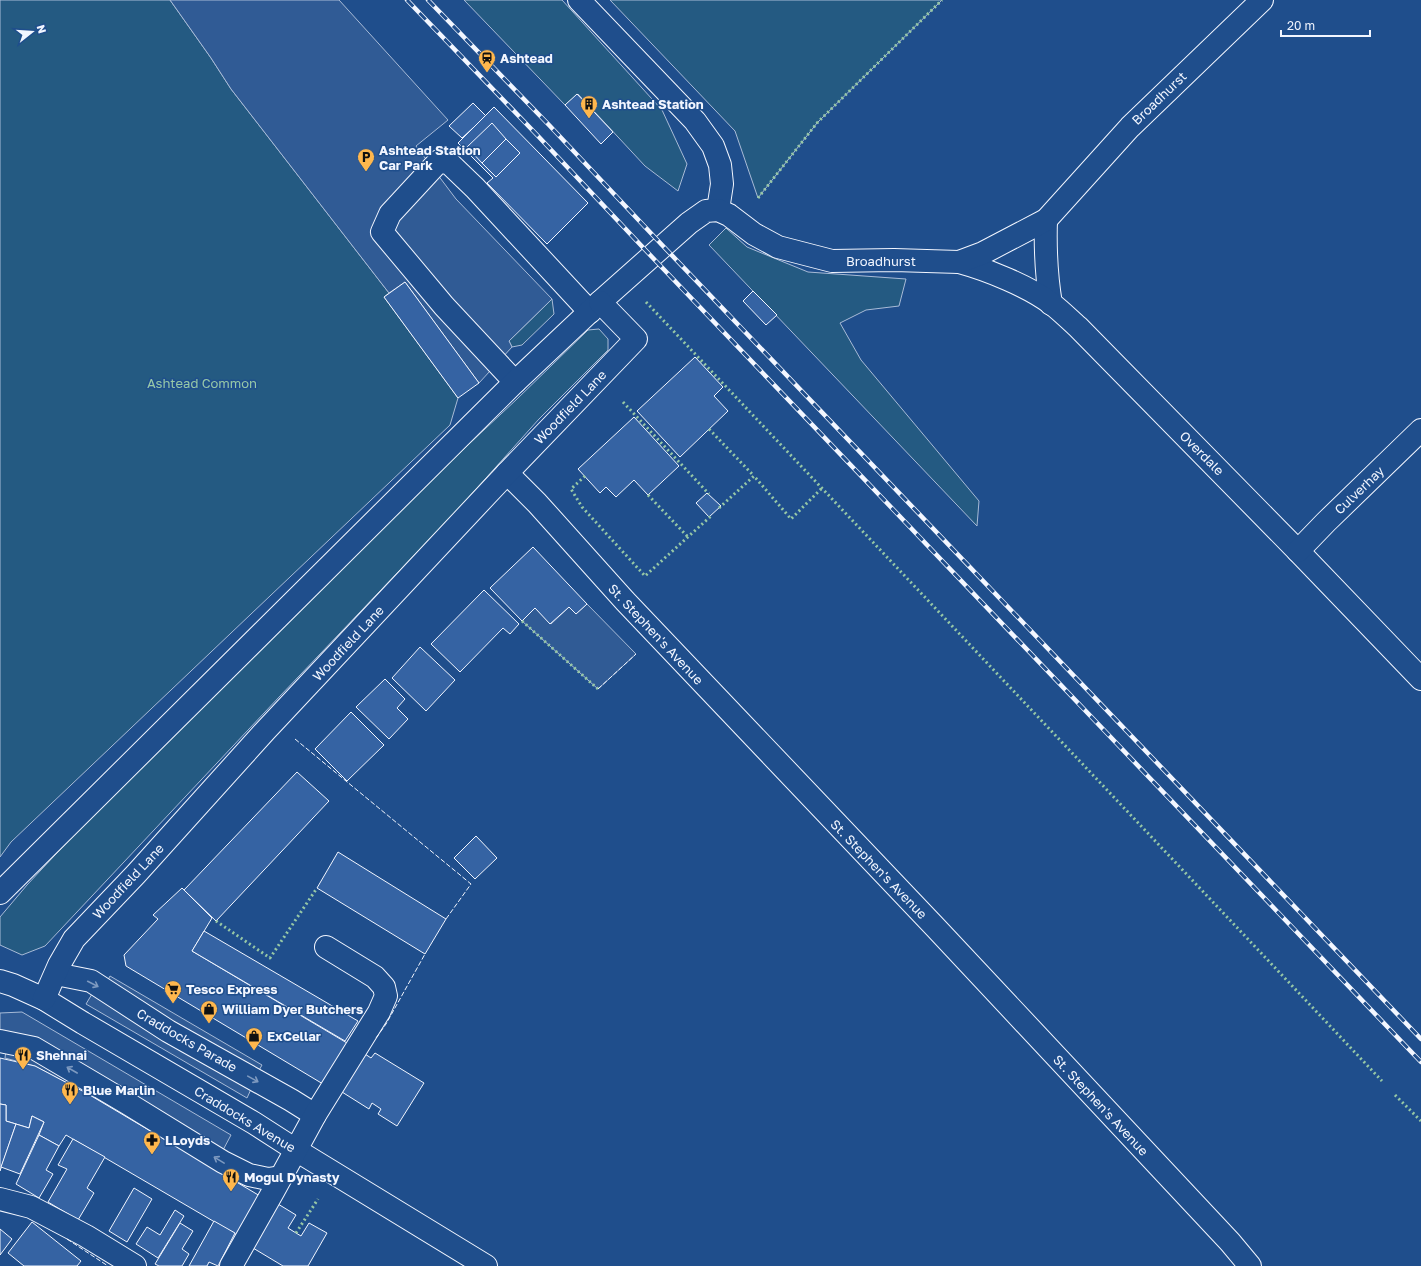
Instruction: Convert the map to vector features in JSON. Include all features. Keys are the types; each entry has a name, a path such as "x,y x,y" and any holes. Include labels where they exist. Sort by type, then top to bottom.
{"street":[{"path":"0,893 515,382 688,223 706,211 718,210 722,184 720,165 713,146 695,121 579,0"},
{"name":"Broadhurst","path":"718,210 729,215 754,234 778,247 832,261 894,260 959,262 984,253 1046,220 1130,126 1262,0"},
{"path":"515,382 444,306 382,232 390,214 439,161 450,164 595,307"},
{"path":"1046,220 1045,249 1051,304"},
{"name":"Overdale","path":"959,262 982,268 1030,290 1051,304 1078,327 1298,551 1421,679"},
{"name":"Woodfield Lane","path":"44,999 59,965 74,939 136,874 265,731 507,473 636,339 595,307"},
{"name":"Culverhay","path":"1298,551 1421,430"},
{"name":"St. Stephen's Avenue","path":"507,473 625,601 936,928 1230,1242 1250,1266"},
{"path":"230,1266 315,1115 379,1012 386,996 384,987 375,977 326,946"},
{"name":"Craddocks Parade","path":"56,974 91,982 168,1031 315,1115"},
{"name":"Craddocks Avenue","path":"0,982 13,985 44,999 254,1123 486,1266"},
{"path":"0,1041 34,1048 223,1162 249,1175 268,1180 281,1177"},
{"path":"0,1199 31,1207 86,1236 135,1266"}],"green space":[{"name":"Ashtead Common","path":"0,0 170,0 231,89 389,293 384,297 458,398 450,425 11,842 0,857"},
{"path":"464,0 562,0 662,110 687,164 678,191 645,166 578,94 565,105"},
{"path":"610,0 942,0 817,123 758,198 735,131"},
{"path":"726,228 747,247 808,272 906,279 899,306 866,310 840,323 861,360 979,501 977,526 709,245"},
{"path":"552,299 554,314 522,345 512,347 509,341"},
{"path":"599,329 608,339 608,350 539,419 460,507 45,946 22,955 0,945 0,917 27,885 180,721 373,534 588,330"}],"shaded area":[{"name":"Ashtead Station Car Park","path":"170,0 339,0 448,120 416,146 456,199 552,299 509,341 512,347 479,383 405,282 389,293 231,89"},
{"path":"587,604 636,654 598,689 522,621 535,608 551,624 569,607 576,614"},
{"path":"110,976 262,1065 257,1074 106,984"},
{"path":"92,994 252,1087 247,1098 86,1004"},
{"path":"22,1012 231,1135 222,1152 0,1032 0,1013"},
{"path":"6,1050 35,1057 218,1172 88,1094 35,1066 5,1058"}],"building":[{"name":"Ashtead Station","path":"577,94 613,132 601,144 565,105"},
{"path":"473,103 486,116 462,138 449,126"},
{"path":"494,107 588,203 547,244 487,183 493,178 458,143"},
{"path":"492,123 506,139 482,163 467,147"},
{"path":"506,139 520,153 496,177 482,163"},
{"path":"405,282 479,383 458,398 384,297"},
{"path":"753,291 777,315 766,325 743,301"},
{"path":"695,357 723,387 714,396 728,411 680,457 637,411"},
{"path":"634,417 679,466 648,495 634,480 616,497 606,487 600,493 578,469"},
{"path":"707,493 721,506 709,517 696,503"},
{"path":"533,547 587,604 576,614 569,607 550,624 535,608 522,621 490,588"},
{"path":"484,590 519,624 510,634 503,628 460,672 431,644"},
{"path":"420,647 455,680 426,711 392,678"},
{"path":"385,679 405,699 397,708 408,719 389,739 356,707"},
{"path":"351,712 384,745 347,781 315,749"},
{"path":"297,772 329,801 216,921 184,890"},
{"path":"476,836 497,858 475,879 454,858"},
{"path":"338,852 446,919 425,954 317,888"},
{"path":"182,888 212,918 192,951 347,1043 323,1084 126,966 124,955 158,919 153,915"},
{"path":"204,931 358,1021 345,1041 192,951"},
{"path":"375,1053 424,1083 397,1126 378,1114 381,1109 372,1103 369,1109 342,1092 365,1054 371,1058"},
{"path":"0,1058 35,1066 88,1094 260,1196 237,1235 66,1135 59,1146 39,1135 44,1122 32,1116 29,1128 6,1121 6,1105 0,1104"},
{"path":"0,1104 6,1105 6,1121 16,1124 0,1171"},
{"path":"32,1116 44,1122 20,1174 1,1167 16,1124 29,1128"},
{"path":"39,1135 59,1146 46,1170 53,1174 39,1198 16,1184"},
{"path":"73,1139 105,1157 87,1188 94,1193 78,1220 48,1202 67,1169 58,1165"},
{"path":"134,1188 152,1199 127,1242 109,1231"},
{"path":"278,1204 296,1215 288,1228 301,1236 309,1223 327,1233 308,1266 283,1266 253,1248"},
{"path":"175,1210 184,1216 158,1258 136,1244 147,1227 160,1235"},
{"path":"214,1221 235,1233 218,1266 209,1262 207,1266 189,1266"},
{"path":"32,1222 81,1261 77,1266 24,1266 8,1253"},
{"path":"180,1223 193,1231 182,1249 189,1254 182,1266 159,1266 155,1264"},
{"path":"0,1229 12,1239 0,1255"}],"railway":[{"path":"407,0 1421,1062"},
{"path":"428,0 1421,1039"}],"hedge":[{"path":"758,198 817,123 942,0"},
{"path":"646,302 1382,1081"},
{"path":"623,402 709,494"},
{"path":"709,429 754,476"},
{"path":"585,476 571,489 582,507 645,576 711,516"},
{"path":"719,508 754,476 791,519 822,488"},
{"path":"648,495 688,537"},
{"path":"522,621 598,689"},
{"path":"216,921 270,958 317,888"},
{"path":"1395,1095 1421,1121"},
{"path":"296,1233 318,1199"}],"fence":[{"path":"598,689 636,654"},
{"path":"295,739 471,884 446,919"},
{"path":"376,1038 386,1024 425,954"},
{"path":"67,1239 108,1266"}],"place":[{"name":"Ashtead","path":"487,73"},
{"name":"Ashtead Station","path":"589,119"},
{"name":"Ashtead Station Car Park","path":"366,172"},
{"name":"Tesco Express","path":"173,1004"},
{"name":"William Dyer Butchers","path":"209,1024"},
{"name":"ExCellar","path":"254,1051"},
{"name":"Shehnai","path":"23,1070"},
{"name":"Blue Marlin","path":"70,1105"},
{"name":"LLoyds","path":"152,1155"},
{"name":"Mogul Dynasty","path":"231,1192"}]}
